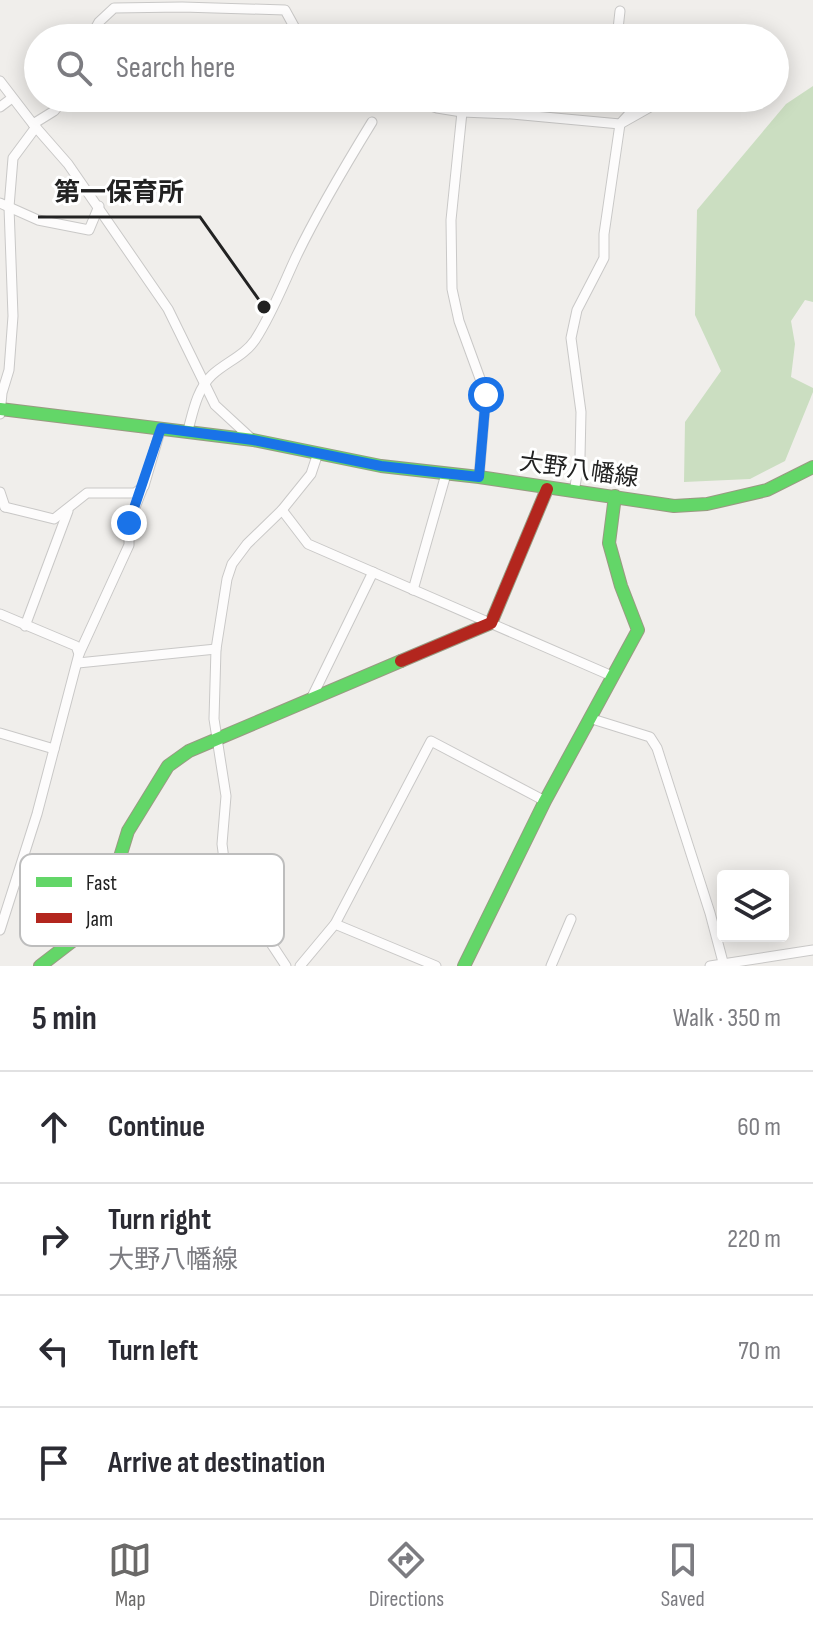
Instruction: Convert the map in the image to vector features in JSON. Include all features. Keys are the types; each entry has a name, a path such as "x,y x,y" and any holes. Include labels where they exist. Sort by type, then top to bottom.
{"street":[{"path":"98,24 114,8 182,3 285,10 293,24"},
{"path":"619,24 620,11"},
{"path":"0,81 99,206 168,309 215,405 253,440"},
{"path":"0,107 12,98"},
{"path":"0,411 9,370 13,316 4,205 13,158 34,126 53,112"},
{"path":"479,477 486,395 459,321 452,289 451,220 462,112 620,124 641,112"},
{"path":"574,492 580,457 581,412 571,338 577,310 604,258 604,234 620,124 631,112"},
{"path":"188,430 205,383 253,343 273,310 338,177 372,122"},
{"path":"4,205 38,220 89,230 99,206"},
{"name":"大野八幡線","path":"0,411 188,430 381,466 674,506 707,504 767,490 813,467"},
{"path":"22,854 37,814 78,658 129,545 129,523 144,486 161,428"},
{"path":"223,854 226,796 214,719 216,649 227,579 232,564 247,544 282,510 311,474 318,453"},
{"path":"413,590 446,474"},
{"path":"0,492 2,510 54,519 87,493 135,493 144,486"},
{"path":"121,854 128,831 168,766 189,751 491,623 547,489"},
{"path":"464,966 545,801 638,630 609,543 615,496"},
{"path":"282,510 308,544 612,676"},
{"path":"25,626 68,511"},
{"path":"311,699 373,572"},
{"path":"0,614 76,646 78,658"},
{"path":"78,658 216,649"},
{"path":"589,718 650,737 657,748 724,964"},
{"path":"0,733 54,749"},
{"path":"300,966 335,924 431,741 545,801"},
{"path":"0,930 4,901 20,859"},
{"path":"551,966 571,919"},
{"path":"335,924 436,966"},
{"path":"40,966 66,946"},
{"path":"273,946 286,966"},
{"path":"710,966 813,950"}],"green space":[{"path":"813,86 813,302 805,300 791,321 795,344 791,377 813,388 813,392 785,461 750,479 684,482 685,422 721,371 695,315 697,210 779,112 789,112 789,102"}],"traffic: fast":[{"path":"0,409 253,440 381,466 674,506 707,504 767,490 813,467"},
{"path":"464,966 545,801 638,630 609,543 615,496"},
{"path":"121,854 128,831 168,766 189,751 401,661"},
{"path":"40,966 66,946"}],"traffic: jam":[{"path":"401,661 491,623 547,489"}],"place":[{"name":"第一保育所","path":"264,307"}],"route":[{"path":"129,523 144,486 161,428 253,440 381,466 479,477 486,395"}]}
